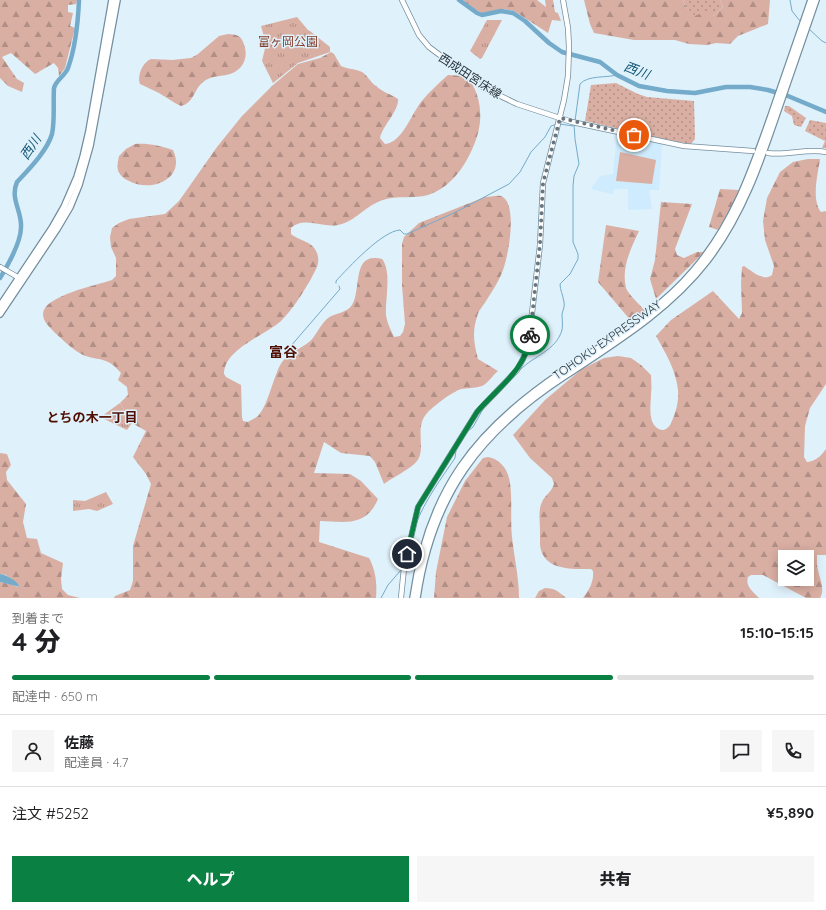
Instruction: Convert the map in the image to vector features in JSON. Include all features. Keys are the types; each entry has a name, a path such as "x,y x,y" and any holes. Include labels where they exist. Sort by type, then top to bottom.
{"highway":[{"path":"0,314 60,214 77,177 84,157 112,0"},
{"path":"0,306 21,279 65,215 81,179 93,132 117,0"},
{"name":"TOHOKU EXPRESSWAY","path":"417,598 426,552 432,533 449,495 466,466 485,442 512,416 544,390 642,324 674,298 717,248 738,214 754,178 811,0"},
{"name":"TOHOKU EXPRESSWAY","path":"783,88 816,0"},
{"name":"TOHOKU EXPRESSWAY","path":"413,598 421,551 427,531 444,493 466,457 493,426 513,408 542,386 646,316 670,295 694,270 713,245 734,212 779,101"}],"street":[{"name":"西成田宮床線","path":"402,0 418,35 437,55 494,94 558,122 575,122 684,146 754,151"},
{"path":"401,598 404,569 418,507 477,412 517,370 526,353 530,340 540,244 543,183 566,88 569,61 568,28 563,0"},
{"path":"768,153 786,154 819,151 826,152"},
{"path":"1,268 21,279"}],"shaded area":[{"path":"617,135 662,144 659,190 649,190 652,209 628,210 628,189 615,189 612,194 591,189 600,176 613,174"}],"green space":[{"path":"0,0 77,0 76,4 68,5 68,12 73,13 70,26 75,28 65,68 59,76 58,68 54,63 35,74 11,53 2,57 17,79 24,83 22,92 8,86 0,78"},
{"path":"463,0 537,0 546,7 545,0 553,0 555,12 558,13 561,21 552,20 548,33 514,11 503,9 482,13 474,9"},
{"path":"584,0 683,0 685,6 695,16 708,10 713,16 723,7 720,0 770,0 768,24 738,36 730,44 716,43 707,45 689,44 675,40 634,40 594,33 590,24"},
{"path":"683,0 720,0 723,7 713,16 695,17 685,6"},
{"name":"富ヶ岡公園","path":"297,17 308,30 330,47 330,52 298,63 273,83 262,61 266,44 261,26"},
{"path":"487,20 502,20 482,58 480,59 470,51"},
{"path":"228,34 239,36 242,39 246,52 242,65 235,72 213,77 203,82 189,102 181,106 140,84 139,77 143,66 151,59 172,60 191,58 219,36"},
{"path":"331,52 334,54 341,66 362,72 378,88 398,99 398,104 394,113 384,128 380,138 385,144 397,139 421,102 430,91 448,75 466,76 471,82 479,103 480,118 478,133 471,152 460,170 446,185 437,191 423,196 394,198 377,202 350,221 338,225 302,223 291,228 291,234 315,249 318,257 318,264 304,290 281,321 238,350 226,365 224,374 226,377 241,385 243,421 248,422 257,417 262,411 282,362 310,341 328,318 350,308 355,298 359,273 366,261 372,258 382,259 385,264 387,271 386,315 394,337 400,336 403,332 405,324 402,285 402,244 404,237 419,223 485,197 501,196 506,201 510,209 511,220 509,246 501,275 478,313 474,333 478,359 498,371 482,386 461,389 444,399 428,412 421,424 421,450 417,461 384,484 375,462 370,456 341,453 324,442 314,473 350,474 361,481 378,499 368,514 361,519 347,522 320,521 319,542 369,558 376,577 376,598 114,598 115,596 130,590 133,581 133,546 151,484 146,474 133,457 146,431 132,423 120,403 128,395 127,387 118,380 121,373 110,363 83,355 65,342 45,322 43,314 45,308 52,302 72,292 112,280 116,276 116,258 111,247 110,237 112,228 129,219 165,214 179,201 217,147 242,116 273,85 298,64 320,58"},
{"path":"616,83 647,97 694,101 695,139 691,144 585,121 591,85"},
{"path":"785,106 789,106 806,118 801,127 794,125 792,116 784,111"},
{"path":"810,120 826,123 826,148 822,148 825,141 805,131"},
{"path":"135,144 154,145 173,150 176,160 175,169 171,176 164,181 146,185 136,184 122,177 118,170 119,156 126,149"},
{"path":"620,152 656,160 652,184 616,181"},
{"path":"808,159 820,159 816,186 816,201 821,212 826,211 826,384 810,408 805,426 804,457 807,462 813,461 826,449 826,555 817,555 817,565 822,586 822,594 820,598 806,598 784,586 814,586 814,550 778,550 778,583 763,575 751,575 748,577 747,580 750,589 759,598 583,598 591,586 593,571 591,569 560,567 552,564 542,553 540,545 540,508 543,500 554,484 552,478 530,458 513,435 545,400 582,369 604,358 618,356 631,358 651,375 651,418 658,429 666,429 673,419 677,407 678,390 673,368 656,336 671,320 713,291 739,319 742,313 742,267 744,266 761,277 769,277 772,275 774,266 765,240 763,221 767,198 780,172 793,162"},
{"path":"720,189 739,190 732,207 718,230 709,227"},
{"path":"661,202 692,204 675,249 677,255 684,258 697,252 704,252 656,299 650,279 655,260"},
{"path":"606,225 639,231 628,258 625,281 627,291 646,312 632,322 598,282"},
{"path":"120,403 132,423 127,430 102,418 102,416"},
{"path":"0,453 7,454 11,465 6,472 7,480 26,504 23,522 27,538 37,539 41,553 63,563 61,579 62,589 68,595 80,598 0,598 0,582 18,587 20,586 6,575 0,574"},
{"path":"488,457 502,464 509,478 511,491 512,537 519,598 434,598 436,572 447,517 465,481 483,458"},
{"path":"106,492 113,504 97,511 89,509 73,511 73,500 85,501"},
{"path":"545,588 559,592 566,598 535,598 539,591"}],"water":[{"path":"0,574 12,579 20,587 0,582"}],"waterway":[{"name":"西川","path":"0,278 14,253 21,231 21,220 15,199 15,188 17,182 42,153 52,134 54,88 67,71 71,60 76,34 79,0"},
{"name":"西川","path":"459,0 482,15 501,11 513,13 525,21 549,43 562,52 600,62 617,75 639,86 667,91 695,93 726,87 750,87 768,90 788,96 826,112"},
{"path":"790,0 792,11 800,21"},
{"path":"809,29 826,43"},
{"path":"575,121 580,84 583,81 592,78 617,75"},
{"path":"336,283 336,281 357,259 384,237 400,230 404,234 407,234 456,212 509,184 520,172 531,152 545,137 551,126 557,124"},
{"path":"560,124 573,126"},
{"path":"520,370 550,348 559,337 562,330 562,314 564,305 560,284 570,274 578,259 578,254 573,242 573,186 574,176 579,164 574,124"},
{"path":"278,359 340,289 339,286"},
{"path":"468,431 473,427 483,409"},
{"path":"416,524 429,498 455,458 456,450 461,442"},
{"path":"406,569 408,566 414,533"},
{"path":"381,598 388,585 401,570"}],"way so far":[{"path":"530,335 540,244 544,175 560,118 572,122 634,135"}],"district":[{"name":"富谷","path":"283,352"},
{"name":"とちの木一丁目","path":"92,417"}],"route":[{"path":"407,554 418,507 477,412 517,370 526,353 530,335"}]}
